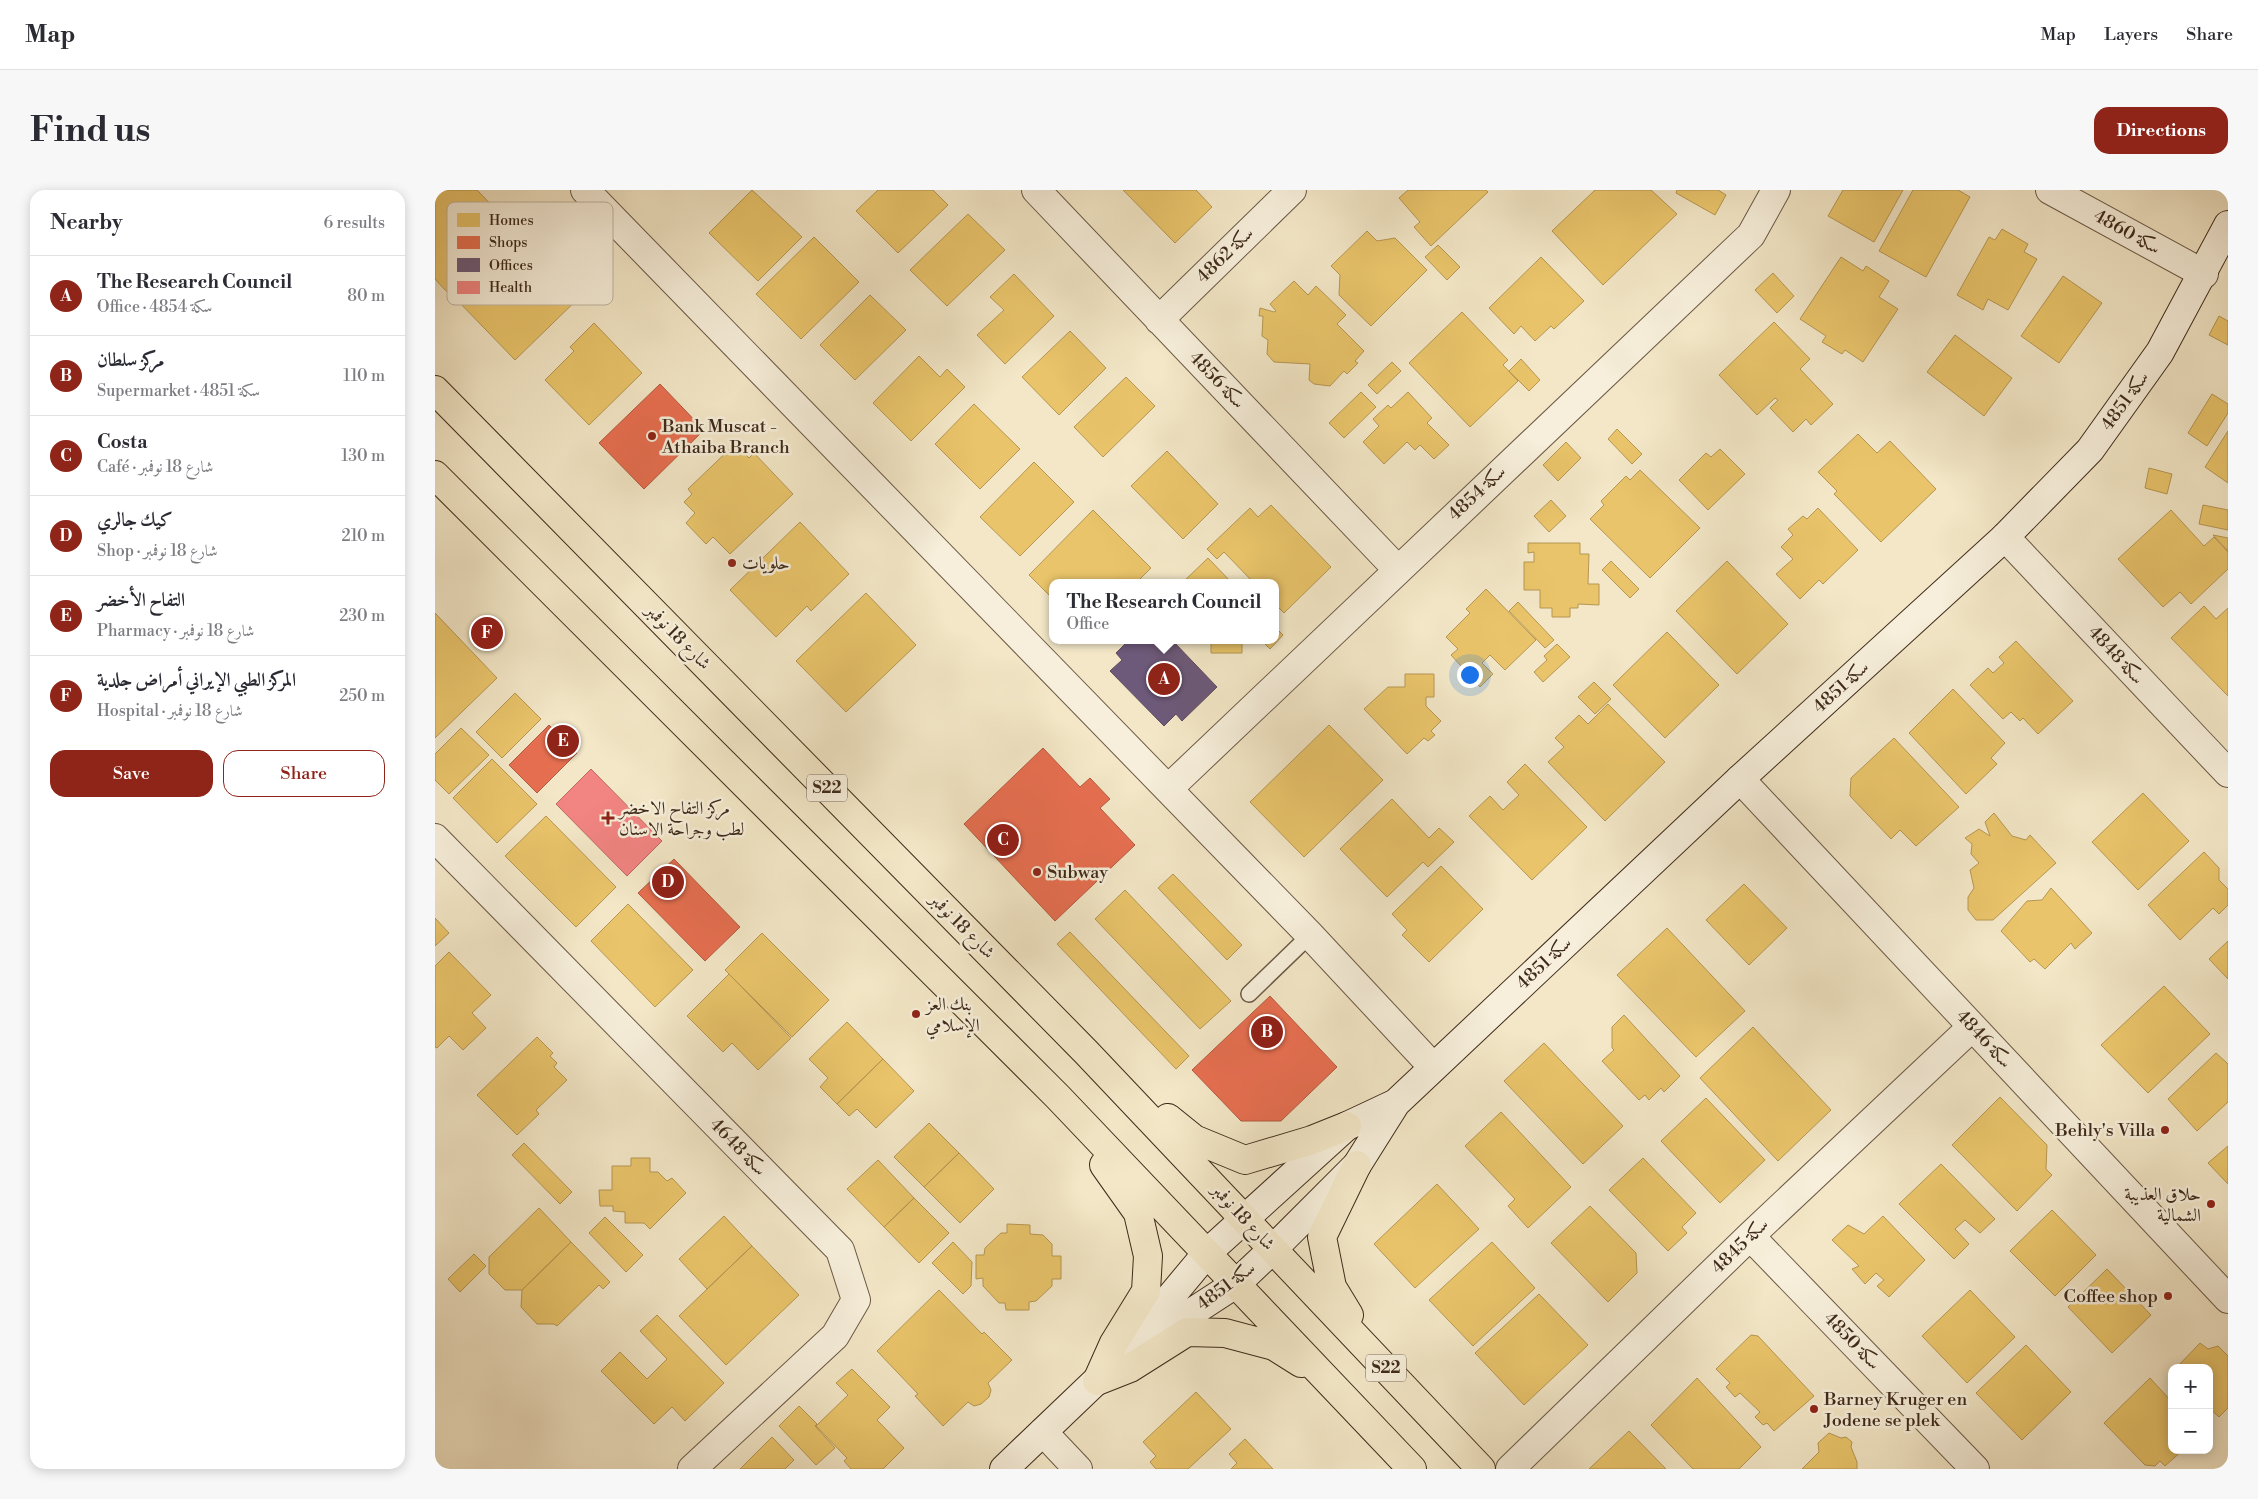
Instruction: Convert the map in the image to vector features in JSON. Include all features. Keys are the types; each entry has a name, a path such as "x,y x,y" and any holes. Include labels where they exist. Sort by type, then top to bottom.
{"main road":[{"name":"شارع 18 نوفمبر","path":"435,390 1086,1052 1481,1469"},
{"path":"435,475 1058,1097 1412,1469"},
{"path":"1086,1052 1194,1139 1245,1160 1312,1140 1347,1126"},
{"path":"1058,1097 1138,1212 1148,1256 1146,1291 1114,1343 1097,1381"},
{"path":"1357,1165 1322,1237 1332,1287 1344,1309 1411,1395"},
{"path":"1097,1381 1130,1368 1187,1332 1225,1333 1274,1346 1333,1385"}],"street":[{"path":"585,190 597,202"},
{"name":"سكة 4856","path":"1037,190 1397,569"},
{"name":"سكة 4862","path":"1159,320 1292,190"},
{"name":"سكة 4854","path":"1168,789 1397,569 1751,235 1776,190"},
{"name":"سكة 4860","path":"2049,190 2204,274"},
{"path":"613,219 1310,935 1433,1067"},
{"name":"سكة 4851","path":"1117,1361 1237,1283 1357,1165 1396,1102 1740,779 2005,537 2090,450 2160,352 2204,274 2228,225"},
{"name":"سكة 4848","path":"2005,537 2228,773"},
{"name":"سكة 4846","path":"1740,779 2228,1299"},
{"name":"سكة 4648","path":"435,838 839,1250 856,1300 835,1336 692,1469"},
{"name":"سكة 4845","path":"1510,1469 1751,1236 1972,1027"},
{"name":"سكة 4851","path":"1004,1469 1117,1361 1207,1253 1244,1218 1347,1126 1396,1102"},
{"name":"سكة 4850","path":"1751,1236 1975,1469"},
{"path":"1043,1432 1077,1469"}],"lane":[{"path":"1249,994 1310,935"}],"building: Homes":[{"path":"439,190 477,190 489,202 447,202 447,292 435,279 435,195"},
{"path":"752,190 802,237 758,281 709,233"},
{"path":"878,190 933,190 948,205 898,253 856,211"},
{"path":"1123,190 1196,190 1212,207 1175,243"},
{"path":"1408,190 1486,190 1488,192 1431,246 1414,227 1420,222 1399,198"},
{"path":"1595,190 1651,190 1677,214 1603,285 1552,231"},
{"path":"1677,190 1718,190 1726,195 1715,215 1676,193"},
{"path":"1843,190 1903,190 1874,242 1828,216"},
{"path":"1913,190 1958,190 1970,197 1926,277 1879,251"},
{"path":"968,214 1005,250 947,306 910,270"},
{"path":"2002,229 2028,244 2024,252 2037,259 2008,310 1988,299 1983,310 1957,295 1989,237 1995,240"},
{"path":"1367,231 1377,241 1395,238 1427,270 1371,326 1339,295 1340,275 1331,266"},
{"path":"814,237 859,282 801,339 756,294"},
{"path":"1438,245 1460,267 1447,280 1425,257"},
{"path":"1541,257 1584,301 1554,329 1551,326 1535,341 1521,326 1514,334 1489,308"},
{"path":"1841,257 1863,271 1866,266 1889,281 1879,297 1898,309 1863,362 1845,350 1842,354 1822,342 1826,336 1800,319"},
{"path":"1773,273 1794,296 1777,313 1755,290"},
{"path":"1014,274 1054,316 1005,364 977,335 1004,310 990,297"},
{"path":"2063,276 2102,303 2059,363 2021,336"},
{"path":"1294,281 1308,295 1316,286 1346,315 1337,324 1364,351 1355,361 1358,363 1347,374 1344,371 1330,386 1314,384 1309,380 1310,364 1274,362 1267,354 1268,340 1262,336 1263,316 1259,316 1260,308 1276,311 1270,304"},
{"path":"870,295 906,330 855,380 820,345"},
{"path":"462,305 572,305 515,360"},
{"path":"1462,312 1508,360 1503,365 1518,381 1470,427 1409,363"},
{"path":"2219,316 2228,321 2228,345 2209,335"},
{"path":"1774,322 1810,359 1800,369 1833,404 1811,425 1806,419 1793,432 1770,408 1778,400 1775,398 1757,415 1719,375"},
{"path":"594,323 642,373 589,425 545,380 574,351 570,347"},
{"path":"1070,331 1106,368 1059,415 1022,377"},
{"path":"1955,335 2012,378 1984,416 1927,372"},
{"path":"919,356 940,377 947,369 965,387 911,441 873,403"},
{"path":"1521,359 1540,380 1529,391 1509,371"},
{"path":"1392,362 1401,371 1377,394 1368,385"},
{"path":"1126,377 1155,406 1103,457 1074,427"},
{"path":"1361,392 1376,407 1344,438 1329,423"},
{"path":"1408,392 1432,418 1427,423 1449,445 1434,459 1420,445 1415,450 1407,442 1384,464 1363,442 1379,426 1373,419 1388,405 1391,408"},
{"path":"2212,394 2228,404 2228,413 2207,446 2188,433"},
{"path":"974,404 1020,449 980,489 935,444"},
{"path":"1617,429 1642,454 1632,464 1608,439"},
{"path":"2228,431 2228,483 2205,467"},
{"path":"1858,434 1877,453 1890,441 1936,489 1881,542 1834,494 1837,491 1818,472"},
{"path":"1566,442 1581,458 1558,481 1543,465"},
{"path":"735,444 749,458 754,453 793,494 730,554 713,537 706,544 686,523 695,513 684,502 692,494 688,489"},
{"path":"1720,449 1745,474 1708,510 1679,480 1706,453 1711,457"},
{"path":"1167,451 1218,504 1183,539 1131,486"},
{"path":"1034,462 1074,502 1020,556 980,517"},
{"path":"2149,468 2172,474 2167,494 2145,488"},
{"path":"1640,470 1700,528 1650,578 1590,519 1604,505 1601,501 1626,476 1630,480"},
{"path":"1551,500 1566,516 1549,532 1534,516"},
{"path":"1271,505 1331,567 1284,613 1279,608 1279,579 1250,579 1224,552 1217,559 1207,549 1250,508 1258,517"},
{"path":"2203,505 2228,510 2228,530 2199,524"},
{"path":"1818,508 1858,550 1823,584 1819,580 1800,599 1776,574 1793,559 1781,547 1793,535 1788,529 1803,516 1807,519"},
{"path":"1093,510 1151,568 1140,579 1049,579 1049,595 1029,575"},
{"path":"2171,510 2204,546 2214,537 2228,552 2228,569 2191,604 2180,592 2163,607 2118,559"},
{"path":"800,522 849,574 811,611 807,606 776,637 730,590"},
{"path":"2213,535 2228,538 2228,551"},
{"path":"1528,543 1580,543 1580,554 1589,554 1588,584 1599,584 1599,605 1578,604 1578,608 1570,608 1570,617 1552,617 1552,608 1540,608 1540,590 1524,590 1524,562 1534,562 1534,552 1528,553"},
{"path":"1208,558 1228,579 1186,579"},
{"path":"1611,561 1639,589 1630,598 1602,570"},
{"path":"1727,561 1788,624 1737,674 1676,611"},
{"path":"1486,589 1536,640 1505,670 1490,655 1482,663 1493,674 1480,687 1451,655 1458,649 1446,637 1470,613 1466,609"},
{"path":"866,593 916,645 846,712 796,661"},
{"path":"1518,602 1554,640 1545,648 1509,611"},
{"path":"2204,606 2216,619 2228,608 2228,696 2171,638"},
{"path":"435,613 497,678 435,738"},
{"path":"1279,631 1283,635 1279,639"},
{"path":"1667,632 1719,685 1665,738 1613,685"},
{"path":"2016,641 2073,701 2038,734 2023,718 2020,721 2011,712 2003,719 1970,685 1988,668 1993,673 2004,663 1999,657"},
{"path":"1211,644 1242,644 1242,653 1211,653"},
{"path":"1265,644 1275,644 1270,649"},
{"path":"1557,644 1570,657 1543,682 1534,672 1547,660 1544,656"},
{"path":"1405,674 1434,674 1434,697 1426,697 1426,706 1441,721 1431,731 1435,735 1428,741 1424,738 1407,754 1364,709 1388,687 1405,687"},
{"path":"1594,682 1611,699 1595,714 1578,697"},
{"path":"1953,689 2005,743 1991,758 1997,764 1966,794 1909,733"},
{"path":"515,693 541,719 502,758 476,732"},
{"path":"1608,704 1665,762 1605,821 1548,762 1564,747 1555,738 1579,715 1588,724"},
{"path":"1329,725 1383,780 1304,857 1250,802"},
{"path":"461,728 489,755 449,794 435,780 435,754"},
{"path":"1894,738 1959,807 1916,846 1900,830 1891,839 1850,796 1851,778"},
{"path":"492,759 537,804 497,843 453,798"},
{"path":"1525,764 1587,827 1532,880 1469,816 1490,796 1503,810 1519,795 1507,782"},
{"path":"2143,793 2189,841 2138,890 2092,842"},
{"path":"1392,799 1429,838 1439,828 1454,842 1428,867 1423,862 1387,897 1340,849"},
{"path":"1994,813 2012,836 2026,840 2030,835 2056,863 1993,920 1976,920 1968,910 1968,897 1974,888 1970,870 1979,863 1971,854 1972,844 1965,838 1979,829 1990,836 1985,822"},
{"path":"546,816 616,887 576,927 505,856"},
{"path":"2204,852 2219,868 2219,880 2228,889 2228,905 2219,914 2213,908 2180,940 2148,905"},
{"path":"1441,866 1483,909 1429,962 1402,935 1407,930 1392,914"},
{"path":"1173,874 1242,945 1227,960 1158,888"},
{"path":"1744,884 1787,928 1749,965 1706,920"},
{"path":"2051,888 2092,933 2075,949 2071,943 2045,969 2034,959 2030,962 2001,931 2027,901 2042,900"},
{"path":"1125,890 1231,1001 1200,1029 1095,919"},
{"path":"628,904 693,970 655,1007 591,941"},
{"path":"435,918 449,933 435,946"},
{"path":"1667,928 1745,1011 1696,1057 1617,975"},
{"path":"1070,932 1189,1056 1176,1069 1057,944"},
{"path":"762,933 829,1000 792,1037 725,970"},
{"path":"2228,941 2228,979 2209,959"},
{"path":"449,952 491,995 472,1013 486,1028 463,1050 449,1036 437,1048 435,1047 435,966"},
{"path":"729,974 791,1038 758,1070 732,1043 723,1052 687,1016"},
{"path":"2164,986 2210,1034 2148,1093 2101,1045"},
{"path":"1624,1015 1680,1076 1664,1092 1661,1088 1649,1100 1645,1095 1639,1100 1602,1061 1614,1050 1612,1048 1612,1027"},
{"path":"847,1022 883,1059 837,1104 820,1087 828,1078 809,1059"},
{"path":"1753,1027 1831,1110 1778,1161 1700,1078"},
{"path":"537,1037 553,1053 550,1056 557,1063 554,1067 567,1080 536,1110 539,1114 517,1135 477,1095"},
{"path":"1544,1043 1623,1126 1583,1164 1504,1081"},
{"path":"2216,1053 2228,1064 2228,1102 2197,1131 2168,1099"},
{"path":"883,1059 914,1091 876,1128 857,1109 849,1116 837,1104"},
{"path":"2000,1097 2047,1145 2046,1169 2052,1175 2017,1211 1952,1145"},
{"path":"1706,1098 1765,1160 1720,1203 1661,1141"},
{"path":"1501,1112 1571,1187 1528,1228 1508,1206 1515,1199 1465,1146"},
{"path":"929,1123 959,1153 924,1187 894,1157"},
{"path":"524,1143 572,1192 560,1204 512,1155"},
{"path":"2228,1146 2228,1184 2208,1163"},
{"path":"959,1153 994,1189 960,1223 924,1187"},
{"path":"631,1158 650,1158 650,1172 658,1172 667,1181 672,1178 686,1193 650,1229 644,1223 625,1223 625,1212 613,1211 613,1206 600,1206 599,1190 612,1190 612,1166 631,1166"},
{"path":"1643,1158 1696,1213 1682,1227 1687,1233 1668,1251 1609,1190"},
{"path":"878,1160 914,1198 884,1227 847,1189"},
{"path":"1941,1164 1995,1219 1980,1233 1965,1220 1955,1229 1969,1244 1954,1259 1899,1204"},
{"path":"1437,1184 1479,1229 1415,1288 1374,1244"},
{"path":"914,1198 949,1233 919,1263 884,1227"},
{"path":"1590,1206 1636,1253 1637,1273 1608,1302 1551,1243"},
{"path":"539,1208 571,1242 522,1290 505,1290 489,1274 489,1257"},
{"path":"2052,1210 2096,1255 2055,1296 2010,1251"},
{"path":"724,1216 752,1246 707,1289 679,1259"},
{"path":"1883,1216 1925,1260 1889,1297 1877,1286 1884,1280 1876,1273 1865,1284 1852,1269 1859,1266 1832,1240 1848,1225 1864,1234"},
{"path":"605,1217 643,1255 626,1272 589,1233"},
{"path":"1007,1224 1030,1225 1030,1234 1043,1235 1052,1244 1052,1256 1061,1256 1061,1279 1052,1279 1052,1286 1036,1301 1029,1302 1029,1310 1006,1310 1005,1303 999,1303 983,1286 983,1278 976,1279 976,1255 984,1255 985,1248 1001,1233 1007,1233"},
{"path":"571,1242 610,1282 603,1289 599,1285 557,1326 554,1324 537,1324 521,1307 522,1290"},
{"path":"953,1242 972,1262 971,1286 963,1294 932,1263"},
{"path":"1492,1242 1535,1288 1473,1346 1429,1300"},
{"path":"752,1246 799,1295 726,1365 679,1316"},
{"path":"474,1254 486,1266 460,1292 448,1279"},
{"path":"2107,1269 2151,1315 2112,1353 2068,1307"},
{"path":"939,1290 982,1334 984,1332 1012,1360 988,1383 991,1390 989,1397 981,1404 974,1406 968,1402 943,1426 915,1396 918,1394 877,1351"},
{"path":"1970,1290 2015,1337 1967,1383 1922,1336"},
{"path":"1539,1294 1588,1345 1524,1405 1475,1353"},
{"path":"657,1315 724,1383 685,1421 672,1407 654,1424 601,1371 620,1352 647,1379 667,1359 640,1331"},
{"path":"1751,1335 1758,1336 1814,1396 1774,1431 1767,1423 1763,1425 1755,1417 1760,1412 1740,1393 1735,1397 1726,1387 1730,1383 1716,1369"},
{"path":"2200,1343 2208,1349 2218,1346 2228,1356 2228,1408 2219,1417 2213,1412 2213,1364 2180,1364"},
{"path":"2026,1345 2071,1392 2022,1440 1976,1393"},
{"path":"852,1369 890,1407 877,1420 904,1448 883,1469 851,1469 844,1461 847,1458 816,1426 848,1395 836,1383"},
{"path":"1697,1378 1761,1447 1739,1469 1693,1469 1651,1425"},
{"path":"2150,1378 2168,1398 2168,1454 2178,1454 2165,1466 2160,1461 2155,1466 2145,1465 2104,1423"},
{"path":"1196,1392 1231,1429 1188,1469 1156,1469 1150,1462 1156,1456 1143,1442"},
{"path":"799,1406 817,1424 815,1426 835,1448 816,1465 779,1426"},
{"path":"1629,1431 1666,1469 1589,1469"},
{"path":"1829,1433 1841,1438 1846,1437 1852,1442 1851,1447 1857,1462 1857,1469 1802,1469 1819,1452 1818,1443"},
{"path":"772,1437 794,1460 785,1469 740,1469"},
{"path":"1245,1439 1273,1469 1231,1469 1237,1463 1229,1454"}],"building: Shops":[{"name":"Bank Muscat - Athaiba Branch","path":"660,384 704,430 644,489 599,443"},
{"path":"549,725 577,753 537,793 509,765"},
{"path":"1043,748 1080,787 1090,778 1110,799 1100,808 1135,845 1055,921 964,824"},
{"path":"674,859 740,927 705,961 638,893"},
{"path":"1270,996 1337,1067 1281,1121 1241,1121 1192,1070"}],"building: Offices":[{"path":"1125,644 1176,644 1217,687 1182,721 1176,714 1164,726 1110,671 1122,660 1116,653"}],"building: Health":[{"path":"591,769 662,841 627,876 556,804"}],"place":[{"name":"Bank Muscat - Athaiba Branch","path":"652,436"},
{"name":"حلويات","path":"732,563"},
{"name":"المركز الطبي الإيراني أمراض جلدية","path":"487,633"},
{"name":"The Research Council","path":"1164,679"},
{"name":"التفاح الأخضر","path":"563,741"},
{"name":"مركز التفاح الاخضر لطب وجراحة الاسنان","path":"608,818"},
{"name":"Costa","path":"1003,840"},
{"name":"Subway","path":"1037,872"},
{"name":"كيك جالري","path":"668,882"},
{"name":"بنك العز الإسلامي","path":"916,1014"},
{"name":"مركز سلطان","path":"1267,1032"},
{"name":"Behly's Villa","path":"2165,1130"},
{"name":"حلاق العذيبة الشمالية","path":"2211,1204"},
{"name":"Coffee shop","path":"2168,1296"},
{"name":"Barney Kruger en Jodene se plek","path":"1814,1409"}]}
